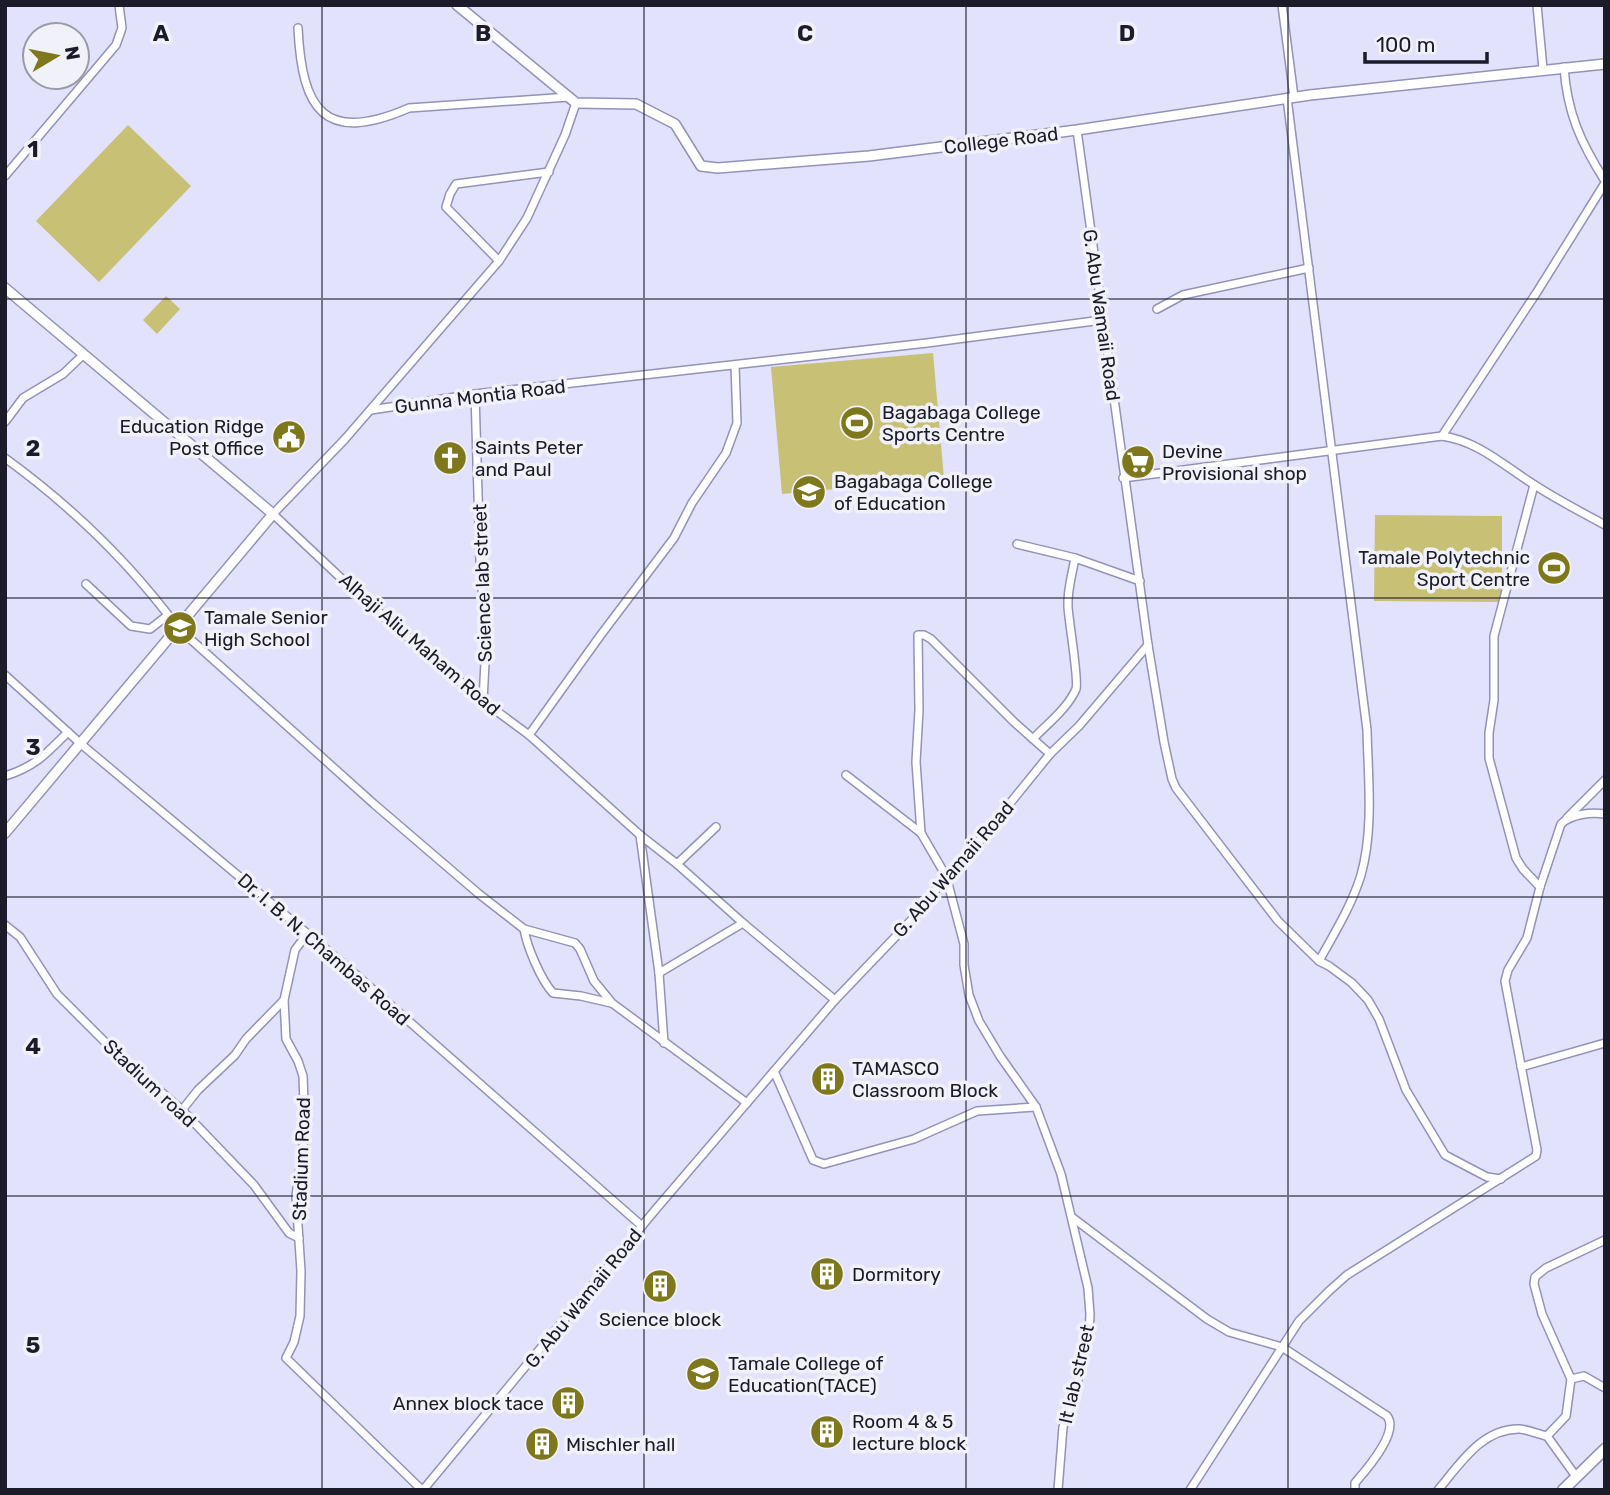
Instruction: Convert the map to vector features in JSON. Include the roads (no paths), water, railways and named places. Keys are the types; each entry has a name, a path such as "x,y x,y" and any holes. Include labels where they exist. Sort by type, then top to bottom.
{"main road":[{"path":"1563,1490 1575,1475 1605,1449"}],"street":[{"path":"5,176 116,46 122,28 119,5"},
{"path":"457,5 572,100"},
{"path":"1282,5 1309,268 1367,730 1369,802 1366,856 1361,877 1319,961"},
{"path":"1537,5 1543,69"},
{"path":"298,28 302,65 313,102 320,112 332,119 364,122 389,117 409,108 572,100"},
{"name":"College Road","path":"572,100 636,104 676,124 701,166 718,168 869,156 1077,130 1291,97 1605,64"},
{"path":"1441,436 1605,182 1580,139 1567,99 1564,67"},
{"path":"371,410 499,261 522,229 549,172 572,100"},
{"name":"G. Abu Wamaii Road","path":"422,1490 835,1000 921,910 946,876 968,855 1050,754 1079,726 1148,645 1077,130"},
{"path":"499,261 446,207 450,194 456,184 549,172"},
{"path":"1157,309 1183,295 1309,268"},
{"name":"Alhaji Aliu Maham Road","path":"5,288 274,514 361,597 483,701 529,735 640,835 835,1000"},
{"name":"Gunna Montia Road","path":"5,833 274,514 371,410 475,394 1102,320"},
{"path":"5,422 23,398 63,374 84,354"},
{"path":"529,735 674,538 692,503 726,453 737,423 735,365"},
{"name":"Science lab street","path":"475,394 480,560 486,643 483,701"},
{"path":"1124,478 1441,436 1460,439 1483,449 1534,485 1605,525"},
{"path":"5,458 75,514 121,561 178,628 374,804 524,929 575,943 594,981 612,1003 747,1103"},
{"path":"1534,485 1494,636 1494,700 1489,758 1517,858 1523,869 1540,887"},
{"path":"1017,544 1075,558 1140,581"},
{"path":"1033,739 1062,709 1073,694 1078,681 1068,603 1075,558"},
{"path":"86,584 131,626 150,629 168,615"},
{"path":"921,833 916,762 920,697 918,635 932,639 1050,754"},
{"path":"1148,645 1164,742 1176,788 1278,921 1319,961 1352,983 1368,1000 1379,1019 1406,1090 1445,1155 1487,1177 1501,1179"},
{"name":"Dr. I. B. N. Chambas Road","path":"5,674 81,744 307,934 642,1226"},
{"path":"5,775 40,761 68,732"},
{"path":"846,775 921,833"},
{"path":"1190,1490 1299,1321 1329,1291 1347,1276 1536,1156 1505,981 1508,970 1527,938 1540,887 1561,824 1605,780"},
{"path":"1567,818 1605,814"},
{"path":"677,864 716,827"},
{"name":"It lab street","path":"921,833 946,876 964,944 969,995 979,1020 1000,1056 1036,1107 1061,1174 1088,1287 1089,1336 1063,1427 1058,1490"},
{"path":"640,835 659,973 664,1043"},
{"path":"659,973 743,923"},
{"name":"Stadium road","path":"5,925 20,937 57,994 115,1052 182,1110 254,1185 285,1228 299,1238"},
{"path":"524,929 527,943 547,987 553,993 612,1003"},
{"name":"Stadium Road","path":"307,934 295,950 284,1000 286,1039 299,1061 303,1076 305,1132 296,1196 300,1316 287,1354 288,1361 422,1490"},
{"path":"182,1110 284,1000"},
{"path":"1521,1066 1605,1043"},
{"path":"774,1071 813,1160 824,1164 914,1139 977,1111 1036,1107"},
{"path":"1072,1217 1206,1319 1229,1332 1282,1347 1391,1420 1387,1438 1355,1483 1355,1490"},
{"path":"1547,1436 1566,1416 1571,1379 1542,1314 1534,1284 1535,1277 1546,1268 1605,1240"},
{"path":"1571,1379 1584,1376 1605,1388"},
{"path":"1438,1490 1483,1440 1494,1434 1521,1429 1547,1436 1575,1475"}],"place":[{"name":"Bagabaga College Sports Centre","path":"857,423"},
{"name":"Education Ridge Post Office","path":"289,437"},
{"name":"Saints Peter and Paul","path":"450,458"},
{"name":"Devine Provisional shop","path":"1138,462"},
{"name":"Bagabaga College of Education","path":"809,492"},
{"name":"Tamale Polytechnic Sport Centre","path":"1554,568"},
{"name":"Tamale Senior High School","path":"180,628"},
{"name":"TAMASCO Classroom Block","path":"828,1079"},
{"name":"Dormitory","path":"827,1274"},
{"name":"Science block","path":"660,1286"},
{"name":"Tamale College of Education(TACE)","path":"703,1374"},
{"name":"Annex block tace","path":"568,1403"},
{"name":"Room 4 & 5 lecture block","path":"827,1432"},
{"name":"Mischler hall","path":"542,1444"}]}
